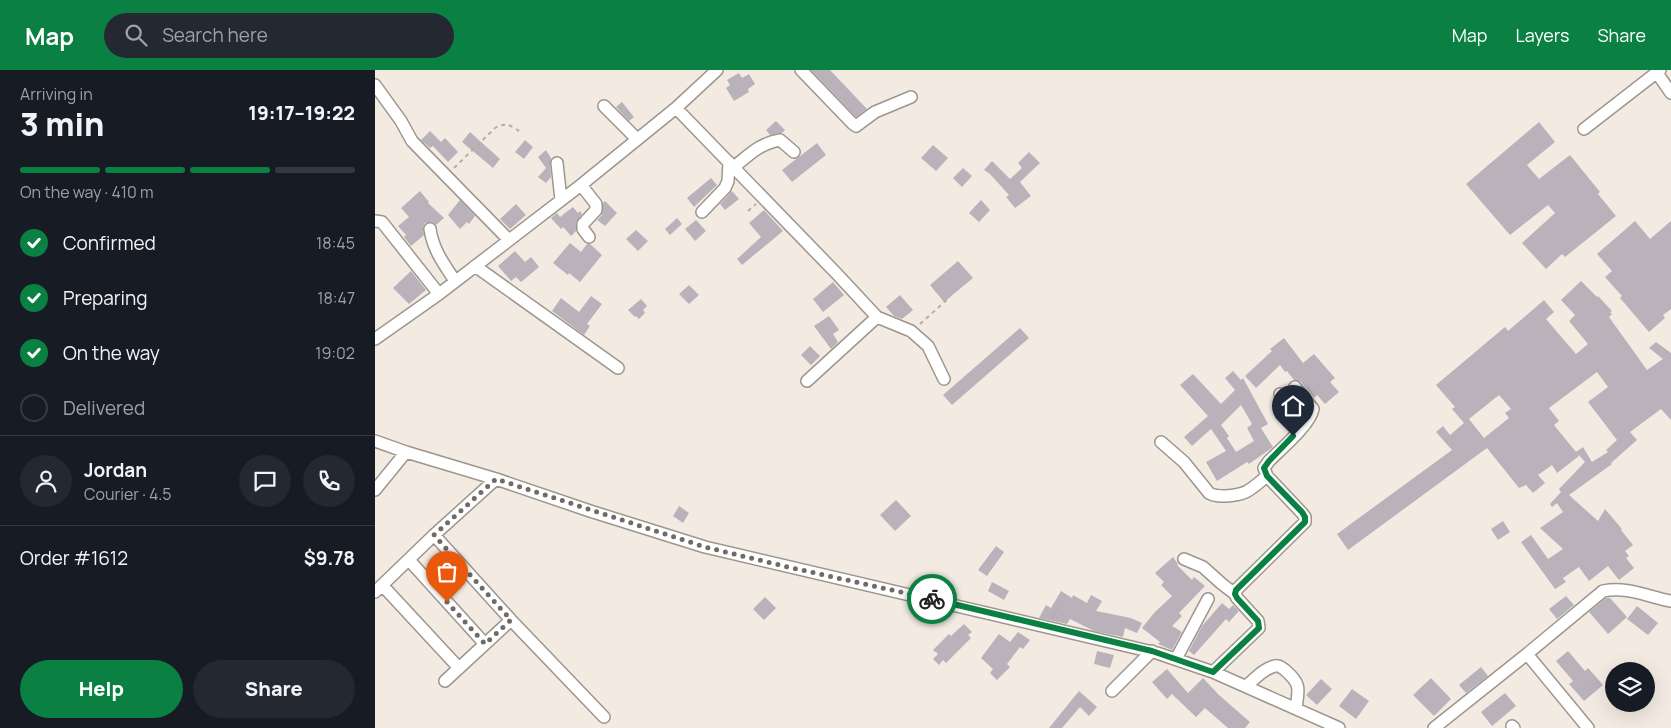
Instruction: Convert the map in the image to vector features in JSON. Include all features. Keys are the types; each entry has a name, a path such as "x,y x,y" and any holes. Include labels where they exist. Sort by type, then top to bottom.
{"street":[{"path":"375,340 439,294 508,239 581,185 676,108 717,70"},
{"path":"801,70 856,126 875,112 911,97"},
{"path":"1584,129 1659,72 1671,93"},
{"path":"375,85 401,121 412,141 508,239"},
{"path":"605,106 637,140"},
{"path":"676,108 732,164 877,317 911,331 928,346 944,379"},
{"path":"702,212 725,188 729,181 732,164 764,143 780,140 794,152"},
{"path":"557,163 561,200"},
{"path":"581,185 597,204 596,210 583,224 583,229 589,237"},
{"path":"375,221 382,222 439,294"},
{"path":"430,229 437,253 455,281"},
{"path":"475,266 618,368"},
{"path":"807,380 877,317"},
{"path":"1235,594 1236,590 1305,522 1302,512 1267,476 1264,468 1312,415 1313,409 1295,387"},
{"path":"1280,394 1306,423"},
{"path":"375,441 705,547 1152,651 1213,672 1339,728"},
{"path":"1161,442 1184,462 1209,493 1214,496 1242,494 1267,476"},
{"path":"375,490 406,452"},
{"path":"459,668 378,589 496,479"},
{"path":"434,535 511,620 604,717"},
{"path":"1184,559 1203,567 1235,594 1258,621 1259,628 1213,672"},
{"path":"409,560 485,644"},
{"path":"1434,728 1603,591 1613,589 1633,590 1671,601"},
{"path":"1176,659 1208,599"},
{"path":"445,681 511,620"},
{"path":"1112,691 1152,651"},
{"path":"1527,654 1588,728"},
{"path":"1246,686 1270,668 1280,666 1298,683 1299,690 1296,708"}],"path":[{"path":"447,175 495,128 506,124 522,133"},
{"path":"911,331 950,297"},
{"path":"1048,626 1059,604"}],"building":[{"path":"811,70 830,70 867,109 856,117"},
{"path":"739,73 742,78 749,74 755,84 748,89 749,92 734,101 726,88 730,85 727,80"},
{"path":"622,102 634,117 629,121 616,107"},
{"path":"776,121 785,130 782,133 770,135 766,130"},
{"path":"1539,122 1555,142 1527,165 1539,179 1570,155 1600,192 1598,194 1616,216 1565,257 1562,254 1546,269 1522,243 1555,213 1548,205 1510,235 1466,184"},
{"path":"430,131 441,142 445,138 458,152 448,162 433,146 430,148 421,140"},
{"path":"470,132 500,159 493,168 462,142"},
{"path":"525,140 533,147 524,159 515,152"},
{"path":"817,143 826,155 792,182 782,170"},
{"path":"933,145 948,158 936,171 921,158"},
{"path":"546,150 551,158 551,177 546,183 538,177 546,168 538,157"},
{"path":"1029,152 1040,163 1020,182 1031,196 1015,208 1006,197 1009,195 984,170 992,161 1010,179 1022,168 1018,163"},
{"path":"963,168 972,176 962,187 953,178"},
{"path":"711,178 717,185 694,207 687,198"},
{"path":"420,191 428,203 444,218 436,225 432,222 425,223 423,227 424,235 411,246 404,237 406,235 398,226 409,217 401,208"},
{"path":"732,191 739,199 725,210 720,204"},
{"path":"460,200 475,216 469,224 467,222 460,229 448,215"},
{"path":"981,200 990,210 979,222 969,213"},
{"path":"605,201 617,213 605,226 597,220 602,215 603,203"},
{"path":"516,204 526,215 510,229 500,219"},
{"path":"573,207 578,213 580,211 582,214 576,223 576,231 571,236 551,218 557,213 560,217"},
{"path":"764,210 783,231 742,265 737,259 761,237 749,223"},
{"path":"677,218 682,224 670,235 665,229"},
{"path":"696,220 706,231 695,241 685,229"},
{"path":"1635,221 1650,239 1671,221 1671,309 1663,315 1665,318 1649,332 1605,277 1612,271 1597,254"},
{"path":"636,230 648,241 638,251 626,239"},
{"path":"570,243 581,252 587,244 590,244 602,255 580,282 553,263"},
{"path":"515,251 525,262 531,257 539,267 521,282 516,277 511,281 498,266"},
{"path":"958,261 973,278 944,302 930,285"},
{"path":"411,271 426,290 409,304 393,288"},
{"path":"1581,281 1612,311 1609,317 1647,370 1663,359 1649,348 1656,342 1671,353 1671,420 1661,409 1630,432 1637,440 1612,464 1569,495 1598,521 1605,509 1633,545 1625,551 1629,556 1626,558 1634,568 1619,580 1608,566 1589,581 1579,567 1563,578 1566,582 1555,589 1521,542 1531,535 1548,559 1563,549 1540,528 1563,512 1557,503 1552,507 1550,504 1561,492 1559,489 1585,462 1578,454 1579,456 1557,473 1552,465 1538,475 1545,483 1533,493 1526,485 1519,488 1487,448 1348,550 1337,534 1452,450 1436,432 1443,426 1450,435 1464,423 1452,409 1455,407 1436,385 1505,327 1508,331 1544,300 1554,312 1546,319 1576,354 1588,344 1569,321 1575,315 1561,300","holes":["1597,372 1608,387 1588,402 1617,440 1606,450 1608,452 1592,462 1583,447 1576,452 1554,425 1559,421 1549,408","1499,395 1511,409 1505,413 1509,418 1484,438 1469,419"]},
{"path":"833,282 844,295 823,312 813,299"},
{"path":"689,285 699,295 689,304 679,294"},
{"path":"900,295 913,310 902,319 894,316 886,307"},
{"path":"591,296 602,304 587,324 590,326 584,335 552,311 561,298 579,312"},
{"path":"641,299 647,306 643,310 645,313 639,319 628,310"},
{"path":"829,316 839,330 833,334 838,342 831,349 814,326"},
{"path":"1020,328 1029,338 952,405 943,395"},
{"path":"1284,338 1303,363 1314,354 1335,378 1330,382 1339,392 1325,404 1317,395 1314,398 1301,382 1294,380 1280,365 1256,388 1245,376 1272,351 1270,349"},
{"path":"810,346 820,356 811,365 801,355"},
{"path":"1233,371 1241,380 1243,378 1268,424 1261,428 1273,447 1249,464 1247,462 1217,481 1206,462 1226,451 1211,429 1192,446 1184,437 1208,416 1180,385 1193,374 1221,404 1235,390 1225,378","holes":["1241,405 1252,424 1247,428 1254,441 1236,452 1227,438 1229,436 1221,425"]},
{"path":"896,500 911,516 895,531 880,515"},
{"path":"679,506 689,513 683,523 673,516"},
{"path":"1503,521 1510,532 1498,540 1491,529"},
{"path":"996,546 1004,552 987,576 978,570"},
{"path":"1173,557 1177,565 1192,580 1194,577 1205,586 1179,613 1182,616 1172,626 1182,632 1172,650 1158,644 1160,642 1142,628 1154,613 1172,596 1161,585 1164,582 1155,573"},
{"path":"992,582 1009,591 1004,600 988,591"},
{"path":"1061,591 1072,598 1073,595 1087,603 1091,595 1102,601 1096,611 1131,618 1142,623 1137,633 1125,628 1123,637 1094,631 1070,619 1067,624 1039,618 1046,605 1051,608"},
{"path":"1566,596 1574,605 1557,619 1549,609"},
{"path":"765,597 776,608 764,620 753,609"},
{"path":"1606,598 1610,598 1627,617 1608,634 1589,612"},
{"path":"1222,603 1229,609 1233,605 1239,611 1229,622 1226,619 1194,655 1189,651 1202,626"},
{"path":"1637,606 1658,623 1648,635 1627,619"},
{"path":"964,624 972,632 968,635 971,638 946,663 943,660 939,665 933,659 938,654 933,650 949,634 951,636"},
{"path":"1018,632 1030,640 1023,649 1020,647 1007,664 1010,667 997,680 990,673 993,669 981,658 999,634 1010,642"},
{"path":"1097,651 1114,655 1110,668 1094,664"},
{"path":"1568,651 1585,671 1588,668 1603,685 1584,701 1569,684 1573,681 1556,661"},
{"path":"1481,667 1488,676 1466,693 1459,685"},
{"path":"1167,669 1188,693 1203,678 1250,722 1245,728 1228,728 1205,708 1196,717 1172,694 1167,699 1152,682"},
{"path":"1431,678 1451,699 1434,716 1413,695"},
{"path":"1321,679 1332,689 1317,705 1306,695"},
{"path":"1352,689 1369,701 1356,719 1339,706"},
{"path":"1079,691 1097,707 1089,716 1080,707 1062,728 1049,728"},
{"path":"1505,693 1516,706 1492,726 1481,712"}],"way so far":[{"path":"447,602 485,644 511,620 434,535 496,479 705,547 932,599"}],"route":[{"path":"932,599 1152,651 1213,672 1259,628 1258,621 1237,598 1236,590 1305,522 1302,512 1267,476 1264,468 1293,436"}]}
